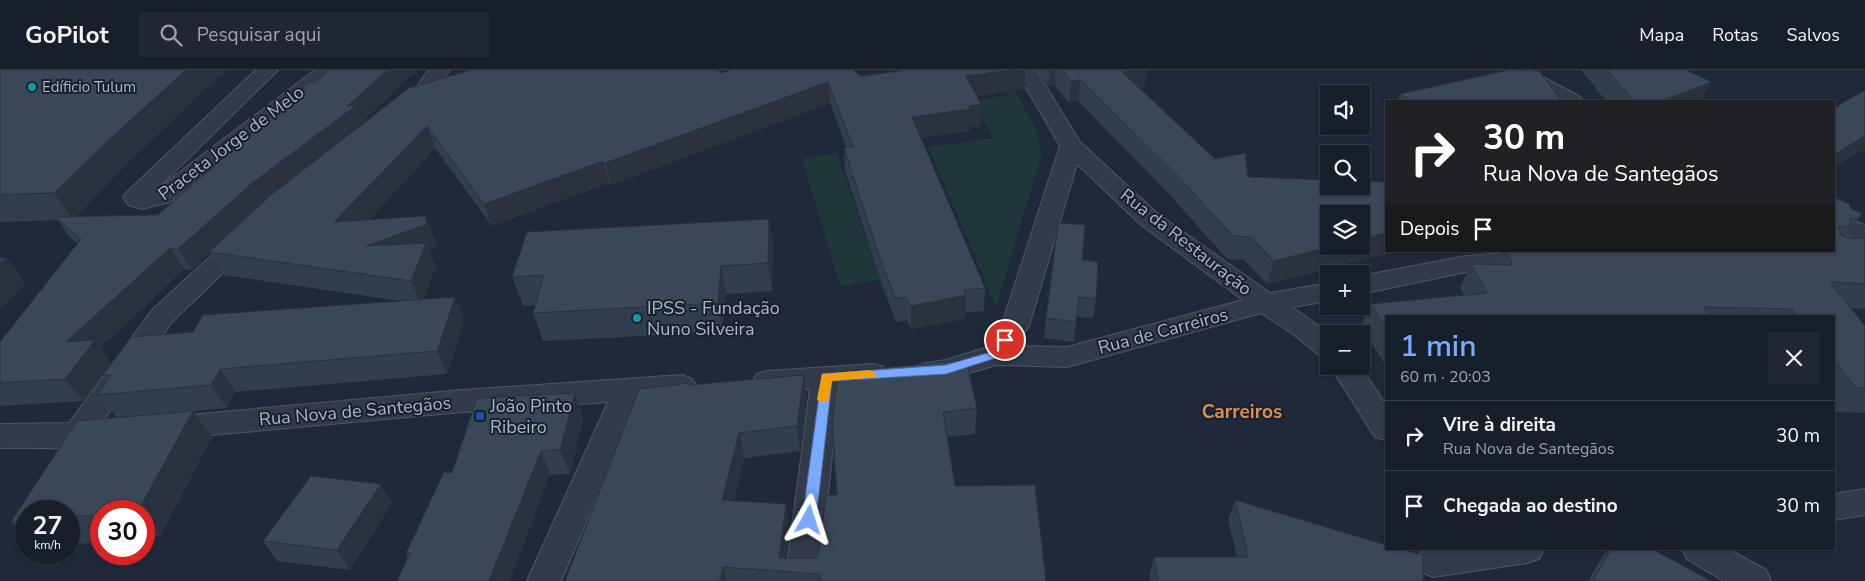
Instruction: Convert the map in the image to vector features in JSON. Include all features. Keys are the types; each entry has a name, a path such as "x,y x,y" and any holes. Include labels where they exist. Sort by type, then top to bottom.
{"street":[{"name":"Praceta Jorge de Melo","path":"268,70 135,197 136,200 142,202 162,197 328,70"},
{"name":"Rua da Restauração","path":"1026,70 1071,146 1149,219 1320,341"},
{"path":"1515,70 1571,100"},
{"path":"389,119 420,94 447,77"},
{"path":"737,383 946,370 995,354 1015,326 1071,146"},
{"path":"1835,222 1860,246"},
{"path":"77,436 162,316 260,224"},
{"path":"1370,283 1466,264 1562,257"},
{"name":"Rua de Carreiros","path":"995,354 1067,357 1266,303 1320,294"},
{"path":"1351,375 1385,428"},
{"path":"802,581 826,377"},
{"name":"Rua Nova de Santegãos","path":"0,436 77,436 463,402 707,384"},
{"path":"544,581 628,390"},
{"path":"1835,507 1865,502"},
{"path":"1433,564 1521,550"},
{"path":"1701,550 1754,581"}],"green space":[{"path":"991,70 1002,70 1034,124 1042,153 996,306 928,147 993,138 974,101 1007,95"},
{"path":"837,153 880,280 840,286 802,158"}],"building":[{"path":"0,70 186,70 54,193 0,195"},
{"path":"329,70 388,70 346,107 358,104 251,184 178,249 170,248 66,342 95,340 65,379 0,383 0,342 81,239 55,217 158,215 310,82 314,83"},
{"path":"471,70 718,70 721,73 731,70 853,70 861,76 908,70 1012,70 966,76 981,104 969,106 970,109 912,117 985,288 964,290 966,295 911,306 906,297 896,299 879,256 844,148 853,147 828,82 605,163 603,161 484,204 427,126 334,222 425,216 427,224 366,246 426,243 411,281 209,252 271,195 409,88"},
{"path":"1062,70 1134,70 1122,72 1215,159 1245,153 1248,177 1320,180 1320,195 1370,195 1370,181 1385,182 1385,233 1370,237 1370,205 1320,205 1320,249 1274,261 1251,237 1233,236 1173,171 1080,80 1072,81"},
{"path":"1509,70 1539,71 1561,100 1409,100 1400,94"},
{"path":"1607,70 1686,70 1712,82 1664,100 1633,100"},
{"path":"1865,90 1865,136 1835,154 1835,107"},
{"path":"1835,197 1849,204 1851,209 1862,213 1859,218 1850,219 1850,226 1837,227 1842,236 1865,238 1865,284 1830,282 1865,326 1865,388 1856,388 1835,361 1835,315 1797,315 1792,309 1703,307 1710,315 1385,315 1385,326 1370,304 1487,293 1471,264 1513,265 1506,252 1835,252"},
{"path":"769,219 768,263 721,266 718,303 533,313 544,275 512,277 527,232"},
{"path":"1058,223 1085,225 1082,260 1098,262 1096,299 1079,297 1076,322 1046,318"},
{"path":"0,258 7,258 0,264"},
{"path":"455,297 437,351 220,369 211,385 98,395 111,375 103,375 131,337 193,332 203,315"},
{"path":"966,360 977,408 943,412 955,486 1035,485 1046,581 820,581 820,574 723,567 720,581 565,581 639,389 690,383 690,385 804,375 797,426 739,433 722,500 786,504 779,558 816,558 818,556 826,495 837,495 832,424 838,372"},
{"path":"575,393 560,450 541,451 489,581 397,581 410,553 406,553 444,472 452,473 477,398"},
{"path":"193,411 144,500 90,500 90,516 80,516 80,500 25,500 77,421"},
{"path":"311,476 381,484 337,550 263,541"},
{"path":"1235,500 1385,545 1385,550 1404,550 1423,555 1423,581 1158,581 1154,557 1248,557"},
{"path":"1610,550 1654,550 1711,581 1593,581"}],"slow traffic":[{"path":"823,399 826,377 870,374"}],"place":[{"name":"Edíficio Tulum","path":"32,87"},
{"name":"IPSS - Fundação Nuno Silveira","path":"637,318"},
{"name":"João Pinto Ribeiro","path":"480,416"}],"district":[{"name":"Carreiros","path":"1242,411"}],"route":[{"path":"809,520 826,377 946,370 995,354 1005,340"}]}
